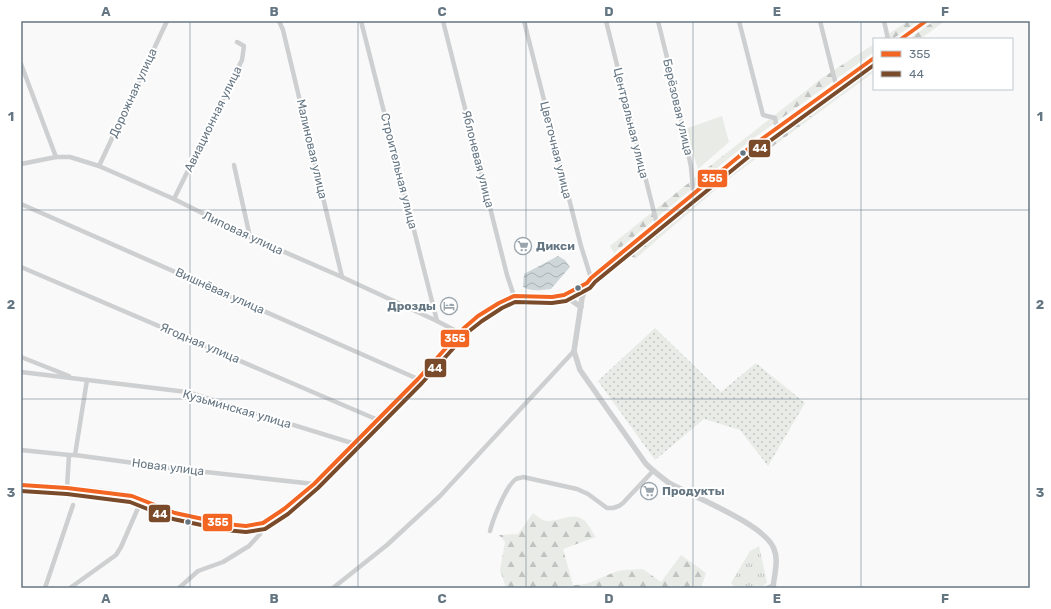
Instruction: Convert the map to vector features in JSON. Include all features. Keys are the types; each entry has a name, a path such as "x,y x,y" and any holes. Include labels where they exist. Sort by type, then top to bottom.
{"street":[{"name":"Дорожная улица","path":"99,166 167,21"},
{"name":"Малиновая улица","path":"279,21 285,38 342,277"},
{"name":"Строительная улица","path":"361,21 437,320"},
{"name":"Яблоневая улица","path":"443,21 507,275 514,296"},
{"name":"Цветочная улица","path":"524,21 581,246 591,278"},
{"name":"Центральная улица","path":"606,21 657,224"},
{"name":"Берёзовая улица","path":"658,21 692,167 693,189 695,193"},
{"path":"739,21 763,115 775,118 777,128"},
{"path":"820,21 836,85"},
{"path":"884,21 888,38"},
{"path":"902,38 926,21"},
{"name":"Авиационная улица","path":"174,199 242,60 244,46 237,42"},
{"path":"552,297 564,295 587,283 591,278 748,149 873,59"},
{"path":"21,64 56,157"},
{"name":"Липовая улица","path":"21,164 56,157 70,157 99,166 174,199 250,237 437,320 460,333"},
{"path":"234,165 250,237"},
{"name":"Вишнёвая улица","path":"21,204 418,379"},
{"name":"Ягодная улица","path":"21,267 378,420"},
{"path":"587,283 581,306 574,351 580,370 646,464 653,471 669,483 742,520 759,531 771,543 775,552 776,565 774,586 766,588"},
{"path":"21,485 67,488 132,496 175,513 226,524 246,526 263,523 284,509 314,484 355,444 478,316 514,296 552,297 571,300 581,306"},
{"path":"333,588 387,544 440,496 574,351"},
{"path":"21,357 75,379"},
{"name":"Кузьминская улица","path":"21,372 187,392 355,444"},
{"path":"75,455 87,380"},
{"name":"Новая улица","path":"21,450 75,455 178,469 314,484"},
{"path":"67,488 69,455"},
{"path":"490,531 509,487 516,479 523,477 531,478 577,490 588,494 607,508 613,508 623,503 653,471"},
{"path":"70,588 116,555 142,499"},
{"path":"45,588 73,505"},
{"path":"179,588 198,571 223,562 249,546 260,534 263,523"}],"green space":[{"path":"908,21 918,21 894,38 882,38"},
{"path":"934,21 945,21 921,38 910,38"},
{"path":"873,45 873,53 751,140 614,253 610,246 822,78"},
{"path":"873,65 873,73 727,180 635,259 629,255 707,188 768,140"},
{"path":"722,116 729,142 698,169 685,129"},
{"path":"655,328 721,392 756,363 805,403 768,466 740,430 704,419 655,460 598,381"},
{"path":"533,513 545,521 554,521 567,517 581,518 585,521 596,537 563,549 573,585 589,583 618,571 643,569 661,582 681,555 706,573 701,588 506,588 500,570 505,542 499,535 518,534"},
{"path":"759,546 767,582 761,587 757,588 735,588 731,583 750,551"}],"water":[{"path":"558,256 565,260 570,267 551,289 533,290 523,287 524,274"}],"transit line":[{"name":"355","path":"902,38 926,21"},
{"name":"355","path":"21,485 67,488 132,496 175,513 226,524 246,526 263,523 284,509 314,484 418,379 464,328 478,316 514,296 552,297 564,295 587,283 591,278 748,149 873,59"},
{"name":"44","path":"21,491 67,494 130,502 173,519 225,530 246,532 265,529 288,514 318,488 422,383 468,332 482,321 502,308 515,302 552,303 566,301 590,288 595,282 752,154 873,66"}],"place":[{"name":"Дикси","path":"523,246"},
{"name":"Дрозды","path":"449,306"},
{"name":"Продукты","path":"649,491"}]}
